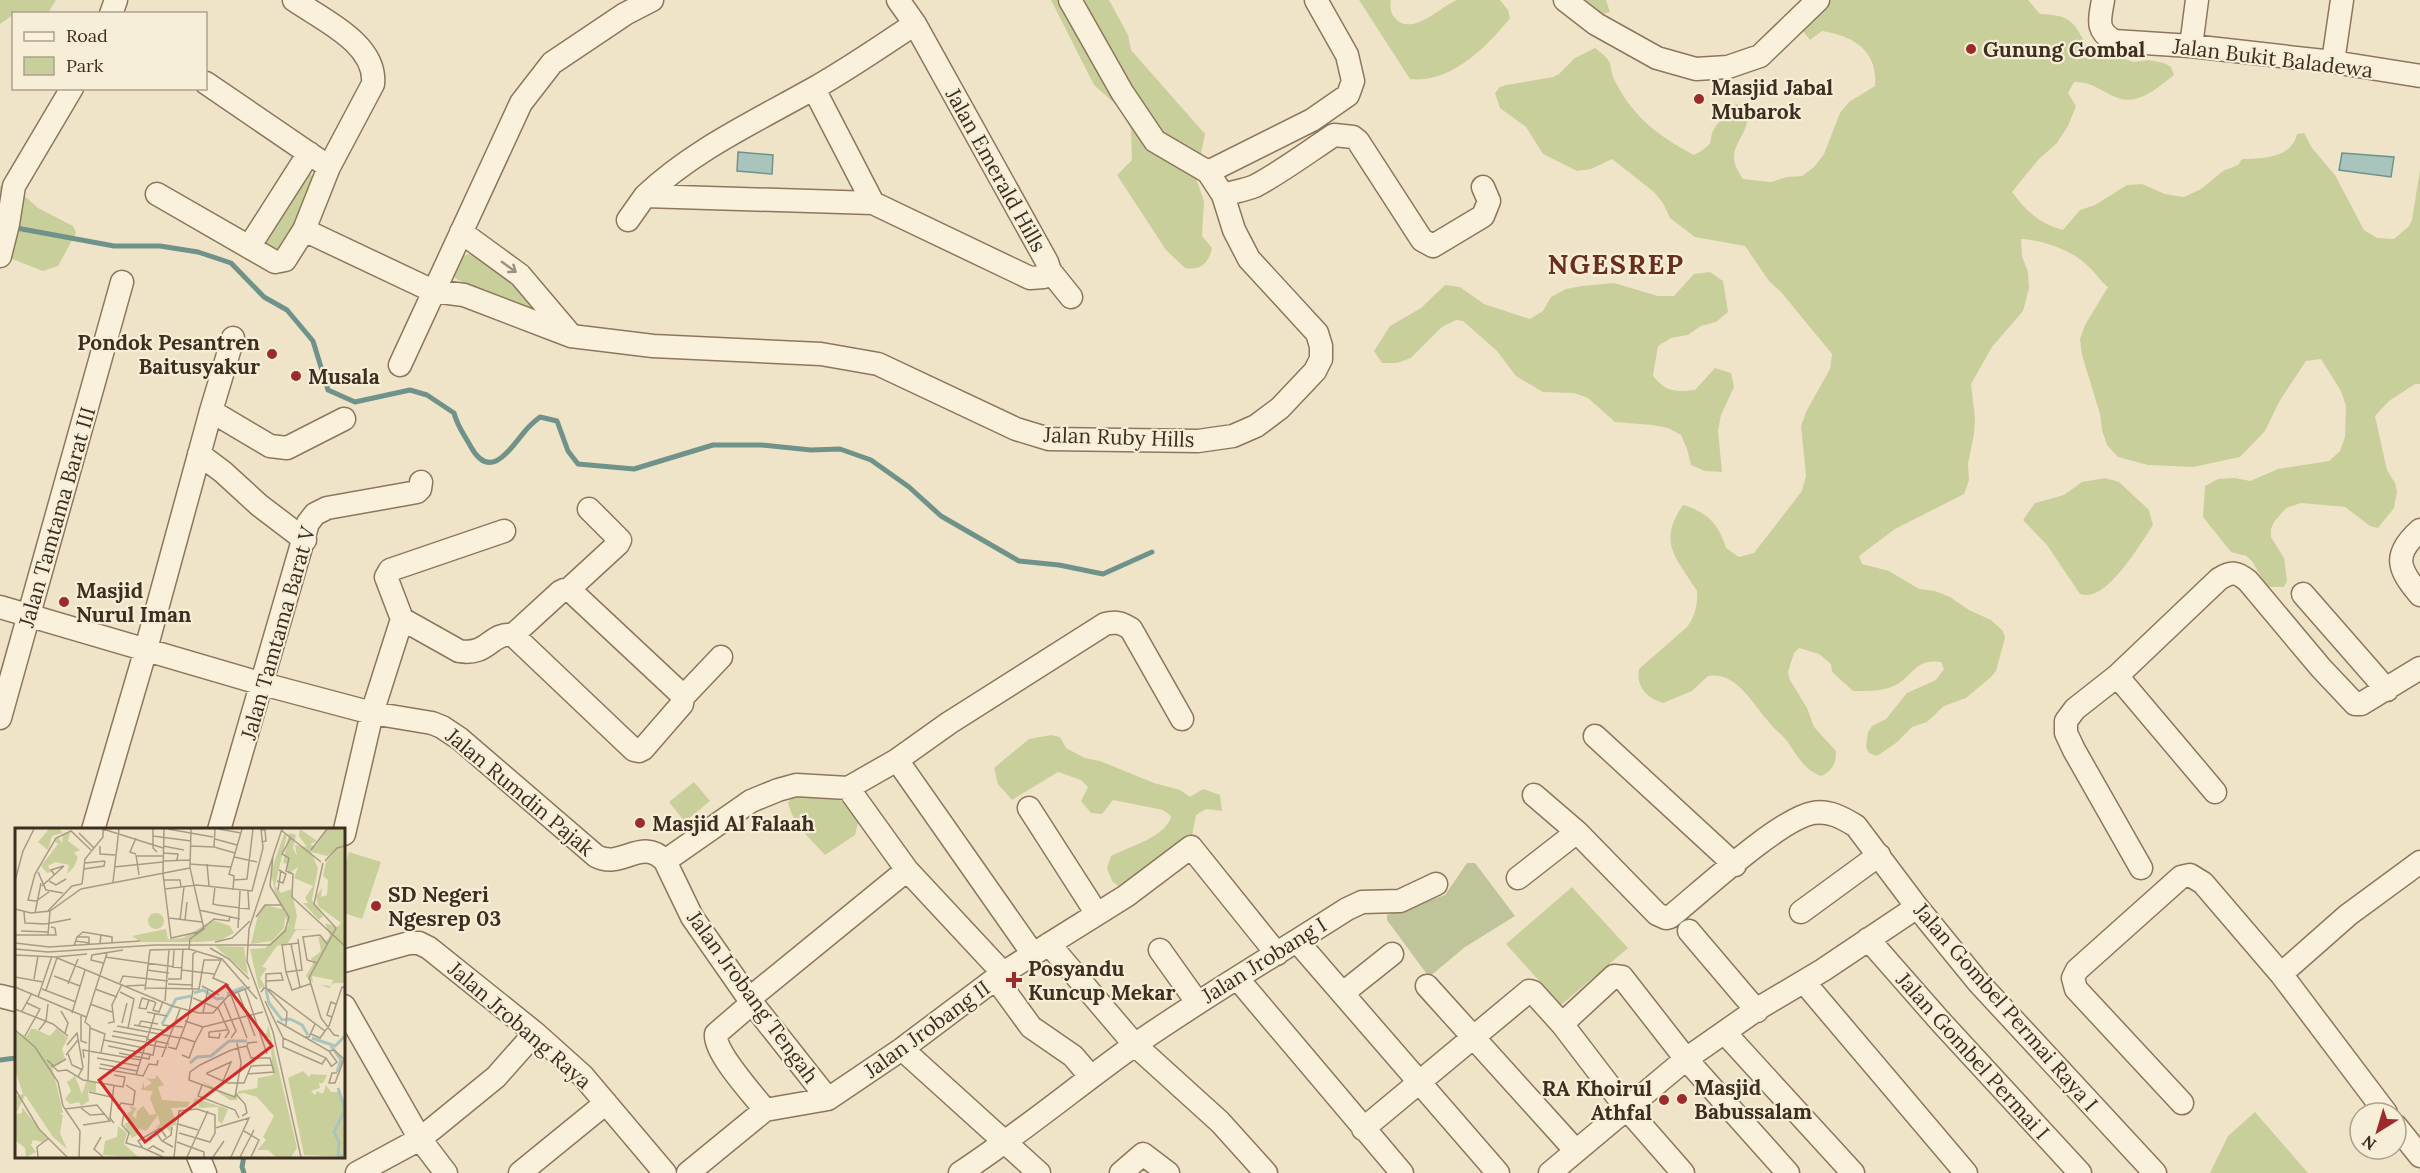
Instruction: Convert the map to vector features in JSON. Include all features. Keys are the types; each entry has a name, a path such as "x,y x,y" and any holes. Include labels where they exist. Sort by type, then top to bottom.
{"street":[{"path":"157,194 275,262 282,262 304,230 329,167 373,84 372,66 366,53 357,44 294,0"},
{"path":"400,365 521,103 552,63 625,14 651,0"},
{"name":"Jalan Emerald Hills","path":"645,196 873,203 1030,278 1044,277 1050,271 1042,252 915,24 898,0"},
{"path":"1070,0 1122,92 1155,141 1208,172 1312,120 1348,95 1353,81 1347,55 1316,0"},
{"path":"1565,0 1596,24 1657,58 1696,69 1728,68 1761,56 1818,0"},
{"name":"Jalan Bukit Baladewa","path":"2103,0 2100,24 2105,36 2114,41 2191,46 2333,62 2420,76"},
{"path":"2191,46 2197,0"},
{"path":"2333,62 2342,0"},
{"path":"628,220 645,196 678,168 736,132 814,89 915,24"},
{"path":"207,84 329,167"},
{"path":"814,89 873,203"},
{"path":"0,256 8,226 7,183 71,90"},
{"path":"1223,195 1253,187 1285,169 1334,135 1353,137 1358,141 1422,240 1433,246 1483,216 1489,201 1483,187"},
{"path":"249,247 309,153"},
{"name":"Jalan Ruby Hills","path":"304,230 433,291 464,295 571,336 653,346 821,354 878,364 1016,429 1049,439 1198,441 1233,436 1256,426 1280,408 1315,371 1321,359 1321,346 1317,333 1249,259 1234,231 1223,195 1208,172"},
{"path":"461,232 520,275 571,336"},
{"path":"1050,271 1071,297"},
{"name":"Jalan Tamtama Barat III","path":"0,717 122,282"},
{"path":"94,828 233,338"},
{"path":"211,411 270,446 280,449 287,448 344,419"},
{"path":"199,454 223,472 259,505 305,540"},
{"name":"Jalan Tamtama Barat V","path":"220,828 305,540 308,523 320,510 417,492 421,482"},
{"path":"402,619 459,651 478,651 500,635 513,635 560,592 568,590 620,540 589,509"},
{"path":"2420,530 2408,540 2401,553 2405,578 2420,595"},
{"path":"345,830 372,713 402,619 386,577 388,571 504,531"},
{"path":"2141,868 2066,733 2066,721 2075,709 2117,676 2219,579 2230,573 2240,574 2248,581 2320,668 2355,704 2361,704 2387,690 2420,668"},
{"path":"568,590 683,697"},
{"path":"2303,594 2387,690"},
{"name":"Jalan Rumdin Pajak","path":"0,607 263,684 372,713 419,720 442,727 460,739 602,859 613,860 652,851 665,861"},
{"path":"665,861 752,801 778,790 796,785 848,788 897,760 959,717 1105,624 1114,622 1131,629 1182,719"},
{"path":"513,635 634,750 639,751 682,704 683,697 721,657"},
{"path":"2117,676 2215,792"},
{"path":"1534,795 1577,832 1657,914 1666,918 1735,865 1595,736"},
{"path":"897,760 1041,949 1135,1045 1220,1122 1266,1173"},
{"path":"848,788 907,870 1000,976 1031,1027 1073,1056 1091,1077"},
{"path":"1029,808 1097,914"},
{"name":"Jalan Gombel Permai Raya I","path":"1735,865 1799,817 1813,813 1827,813 1856,826 1917,907 1979,983 2155,1173"},
{"path":"1518,878 1577,832"},
{"name":"Jalan Jrobang II","path":"688,1173 765,1110 828,1099 902,1049 1000,976 1126,896 1191,847 1277,954"},
{"path":"1801,912 1879,855"},
{"name":"Jalan Jrobang Tengah","path":"665,861 692,917 750,1001 828,1099"},
{"path":"2282,974 2348,915 2420,864"},
{"path":"765,1110 720,1051 715,1039 716,1034 750,1001 907,870"},
{"path":"2182,1103 2076,989 2073,978 2076,970 2181,877 2190,874 2204,883 2282,974 2377,1101"},
{"name":"Jalan Jrobang I","path":"960,1173 1005,1143 1091,1077 1197,1002 1358,903 1400,901 1436,884"},
{"path":"1550,1173 1575,1161 1627,1109 1686,1059 1917,907"},
{"path":"1689,931 1757,1011"},
{"name":"Jalan Gombel Permai I","path":"1868,939 1947,1030 2080,1173"},
{"path":"1297,941 1498,1173"},
{"name":"Jalan Jrobang Raya","path":"345,961 409,944 419,943 429,948 535,1033 584,1076 665,1173"},
{"path":"1160,950 1197,1002"},
{"path":"1343,993 1392,954"},
{"path":"1562,1024 1614,976 1619,976 1686,1059 1788,1173"},
{"path":"1237,978 1402,1173"},
{"path":"1804,982 1966,1173"},
{"path":"1427,986 1575,1161"},
{"path":"1363,1129 1529,991 1533,992 1562,1024 1627,1109 1683,1173"},
{"path":"0,996 15,999"},
{"path":"345,1008 420,1139 446,1173"},
{"path":"357,1173 420,1139 496,1077 535,1033"},
{"path":"1725,1033 1852,1173"},
{"path":"902,1049 1039,1173"},
{"path":"520,1173 606,1103"},
{"path":"2408,1141 2420,1156"},
{"path":"1121,1173 1143,1154 1168,1173"},
{"path":"199,1158 205,1173"}],"green space":[{"path":"0,0 56,0 49,12 12,12 12,15 0,24"},
{"path":"1051,0 1109,0 1128,35 1131,50 1205,134 1196,178 1204,201 1202,236 1212,248 1209,258 1203,265 1190,269 1185,268 1166,250 1117,175 1132,160 1131,129 1121,109 1094,85"},
{"path":"1359,0 1391,0 1393,16 1402,23 1410,24 1427,18 1457,0 1500,0 1508,10 1510,18 1479,51 1453,70 1425,79 1410,79"},
{"path":"1583,0 1606,0 1610,12 1603,14"},
{"path":"1828,0 2028,0 2040,14 2058,16 2070,21 2087,47 2134,62 2149,60 2171,67 2174,75 2148,94 2133,99 2118,98 2092,85 2074,82 2068,93 2076,106 2068,126 2057,143 2039,159 2012,192 2034,216 2063,230 2080,210 2095,205 2127,185 2142,184 2165,194 2184,197 2201,189 2223,171 2238,165 2242,159 2275,156 2283,152 2294,142 2297,134 2304,133 2312,148 2335,175 2364,230 2377,238 2394,239 2409,226 2412,220 2420,170 2420,384 2415,384 2389,401 2375,416 2387,470 2397,491 2394,508 2378,528 2370,526 2345,507 2301,503 2286,508 2274,522 2271,537 2284,558 2287,581 2284,587 2267,587 2252,561 2246,556 2231,552 2203,517 2205,486 2218,479 2235,478 2250,481 2278,469 2329,461 2340,451 2345,437 2346,406 2341,391 2321,359 2306,361 2279,402 2265,431 2240,457 2193,467 2148,465 2118,457 2107,445 2102,430 2100,414 2082,355 2080,339 2085,325 2108,287 2074,255 2048,244 2021,239 2029,288 2023,311 1992,347 1971,384 1975,418 1974,434 1968,464 1969,480 1964,494 1895,529 1859,556 1862,564 1889,571 1919,589 1935,591 1950,597 1969,610 1991,620 2003,631 2005,638 1996,671 1966,698 1944,706 1927,722 1912,727 1896,743 1877,756 1869,753 1866,747 1868,732 1872,726 1886,719 1907,693 1936,680 1944,669 1941,662 1926,662 1896,685 1885,689 1853,691 1832,672 1831,664 1819,654 1799,648 1794,653 1788,672 1790,680 1807,708 1814,727 1836,751 1833,766 1821,776 1805,766 1787,741 1742,690 1727,678 1708,676 1692,691 1663,703 1644,691 1639,681 1639,669 1687,627 1695,610 1697,591 1672,550 1670,540 1675,518 1683,505 1699,511 1716,526 1726,548 1739,557 1754,553 1802,491 1806,476 1801,426 1807,410 1830,369 1832,354 1781,292 1769,281 1745,246 1695,237 1670,218 1663,203 1654,192 1612,159 1591,169 1577,171 1543,154 1526,127 1500,108 1495,93 1500,87 1507,85 1553,77 1575,58 1595,48 1607,58 1613,77 1631,107 1670,141 1694,155 1707,147 1716,126 1736,104 1744,110 1747,116 1745,129 1734,157 1743,179 1771,182 1787,177 1802,176 1814,167 1824,154 1840,113 1849,102 1875,86 1872,63 1862,47 1834,33 1822,31 1810,40 1802,30"},
{"path":"309,173 313,177 285,249 278,252 264,243"},
{"path":"0,186 27,198 38,208 73,226 76,233 58,266 43,271 7,257 0,245"},
{"path":"468,254 479,255 530,295 533,309 513,306 455,278 458,259"},
{"path":"1710,272 1723,281 1728,312 1716,322 1701,326 1688,335 1671,338 1658,346 1653,376 1667,388 1682,391 1695,390 1715,368 1731,373 1734,387 1721,415 1718,431 1722,472 1705,471 1691,465 1681,435 1668,428 1615,422 1588,398 1574,393 1543,392 1516,376 1497,351 1463,321 1456,320 1442,327 1411,358 1397,363 1382,363 1374,351 1390,326 1421,308 1445,285 1460,287 1484,304 1530,319 1543,311 1551,297 1566,289 1614,283 1658,296 1674,296 1694,274"},
{"path":"2105,478 2119,482 2149,510 2153,525 2131,558 2111,582 2090,595 2080,594 2047,545 2023,520 2035,503 2064,495 2082,482"},
{"path":"1051,735 1060,737 1066,748 1085,758 1100,761 1154,783 1180,790 1190,797 1203,789 1220,795 1222,811 1206,809 1196,815 1191,841 1124,891 1112,881 1107,868 1111,856 1155,835 1163,829 1171,816 1163,810 1113,800 1102,814 1091,813 1081,801 1088,787 1081,780 1058,772 1012,800 998,784 994,768 1029,739"},
{"path":"694,782 710,801 685,822 669,802"},
{"path":"798,792 835,795 856,815 858,823 855,835 825,855 803,831 790,810 788,802"},
{"path":"349,852 381,862 362,919 345,913 345,865"},
{"path":"1467,863 1475,863 1515,916 1465,947 1429,977 1387,920 1387,915 1445,895"},
{"path":"1572,887 1628,948 1561,1005 1506,944"},
{"path":"2255,1112 2308,1173 2210,1173 2228,1136"}],"water":[{"path":"738,152 773,155 772,174 737,171"},
{"path":"2342,153 2394,157 2391,177 2339,170"}],"waterway":[{"path":"11,227 114,246 160,246 198,252 231,263 264,297 287,310 313,341 328,390 355,402 410,390 427,395 454,413 471,447 478,457 486,462 493,462 500,458 540,417 557,421 568,451 578,464 634,469 713,445 761,445 811,450 840,449 871,460 909,487 941,516 1019,561 1059,565 1103,574 1152,552"},
{"path":"0,1060 15,1058"},
{"path":"244,1158 242,1167 244,1173"}],"place":[{"name":"Gunung Gombal","path":"1971,49"},
{"name":"Masjid Jabal Mubarok","path":"1699,99"},
{"name":"Pondok Pesantren Baitusyakur","path":"272,354"},
{"name":"Musala","path":"296,376"},
{"name":"Masjid Nurul Iman","path":"64,602"},
{"name":"Masjid Al Falaah","path":"640,823"},
{"name":"SD Negeri Ngesrep 03","path":"376,906"},
{"name":"Posyandu Kuncup Mekar","path":"1014,980"},
{"name":"Masjid Babussalam","path":"1682,1099"},
{"name":"RA Khoirul Athfal","path":"1664,1100"}],"district":[{"name":"NGESREP","path":"1616,264"}]}
